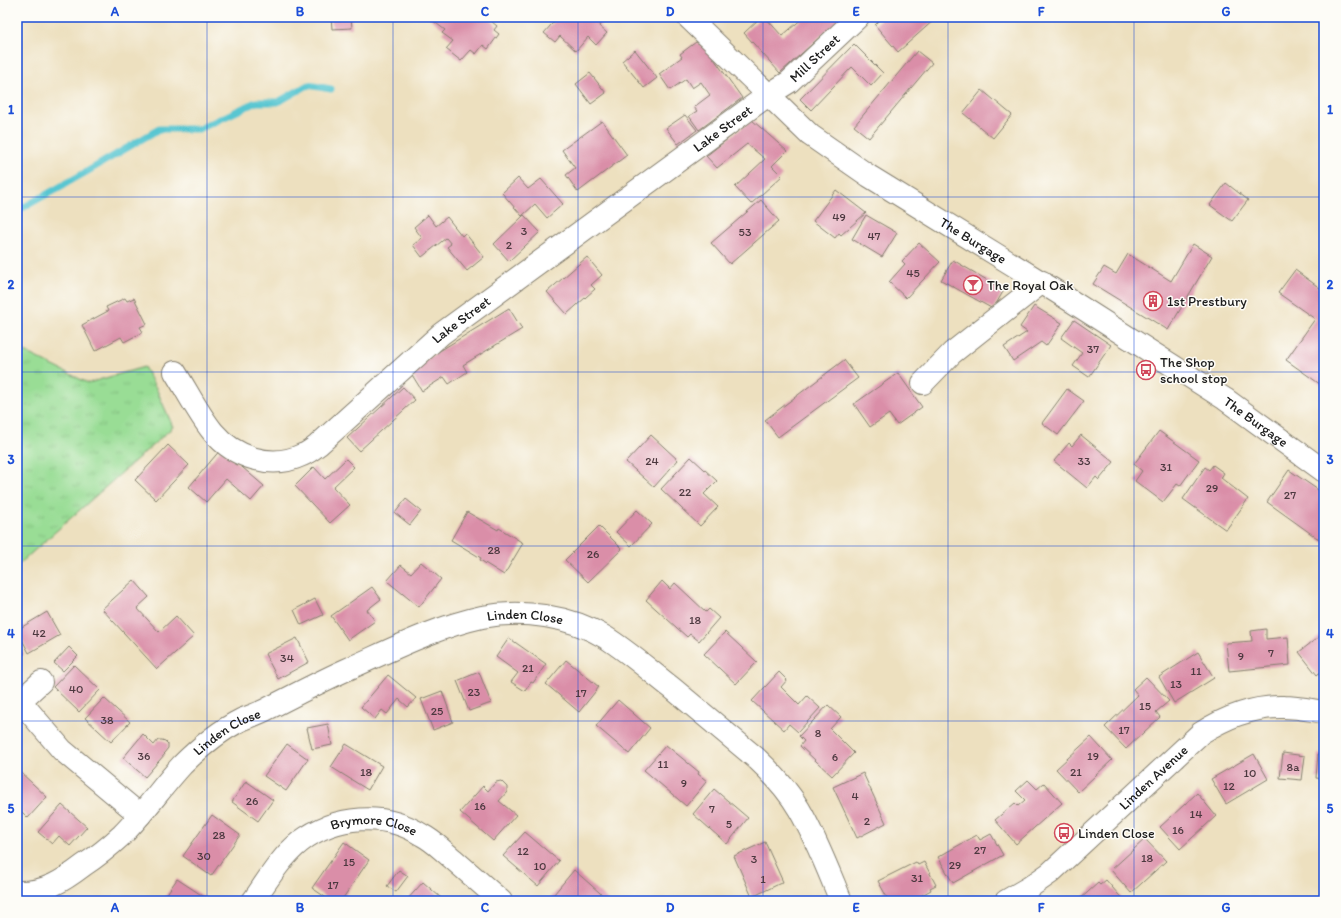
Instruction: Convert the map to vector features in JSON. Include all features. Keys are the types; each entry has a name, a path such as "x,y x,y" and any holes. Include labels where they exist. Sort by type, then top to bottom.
{"street":[{"name":"The Burgage","path":"688,17 810,135 869,176 1042,282 1226,399 1324,471"},
{"name":"Mill Street","path":"768,95 789,82 858,17"},
{"name":"Lake Street","path":"175,372 212,431 222,442 234,450 246,457 267,461 289,460 302,456 318,445 441,334 768,95"},
{"path":"923,383 952,353 1042,282"},
{"name":"Linden Close","path":"17,892 53,886 68,878 103,852 140,815 181,767 197,751 218,734 240,721 264,711 331,676 417,639 464,621 485,616 507,614 535,615 568,622 587,628 606,638 641,663 756,758 772,772 799,808 810,829 841,901"},
{"path":"41,682 17,704 26,708 62,750 140,815"},
{"name":"Linden Avenue","path":"1006,901 1030,888 1050,873 1196,738 1214,725 1243,713 1263,708 1283,707 1324,712"},
{"name":"Brymore Close","path":"254,901 286,855 300,842 316,831 334,824 353,820 371,819 389,821 406,826 422,835 437,845 501,901"}],"green space":[{"path":"17,348 88,383 144,367 156,388 173,427 17,566"}],"building":[{"path":"331,17 351,17 352,28 332,29"},
{"path":"428,17 486,17 497,26 494,30 499,34 488,49 483,45 476,54 471,50 461,61 446,49 453,41 442,33 445,30"},
{"path":"558,17 606,17 599,26 607,33 596,45 588,37 576,51 560,36 555,42 544,33"},
{"path":"761,17 765,17 782,36 804,17 842,17 780,73 744,33"},
{"path":"883,17 933,17 935,19 898,52 875,25"},
{"path":"696,42 707,49 742,98 699,130 689,116 697,111 694,107 710,95 701,82 692,88 686,79 670,90 659,74 682,57 680,54"},
{"path":"854,44 883,73 871,86 852,67 811,110 800,99"},
{"path":"635,50 657,78 644,88 622,61"},
{"path":"917,51 932,63 869,138 854,126"},
{"path":"590,73 606,93 591,104 576,84"},
{"path":"982,90 1012,115 993,138 963,113"},
{"path":"685,115 697,130 678,144 666,128"},
{"path":"752,120 787,151 772,166 782,176 751,204 735,187 765,159 747,144 717,168 706,156"},
{"path":"602,121 627,155 578,192 566,175 575,168 562,150"},
{"path":"518,178 528,189 541,179 563,204 547,218 535,204 522,216 502,193"},
{"path":"1226,183 1248,200 1232,221 1210,205"},
{"path":"836,190 866,213 841,235 839,233 835,238 813,221"},
{"path":"761,200 779,221 730,264 711,243"},
{"path":"428,215 436,226 447,217 462,236 465,233 484,257 467,271 447,247 451,244 446,238 422,257 413,245 422,238 414,227"},
{"path":"524,215 540,232 509,261 494,244"},
{"path":"866,215 897,233 882,257 852,239"},
{"path":"919,243 940,262 906,298 889,282 905,264 902,261"},
{"name":"1st Prestbury","path":"1193,244 1212,256 1168,330 1093,284 1104,267 1116,274 1128,254 1171,281"},
{"path":"587,257 602,275 591,285 595,289 567,314 547,292"},
{"path":"953,260 1004,290 993,309 941,280"},
{"path":"1295,270 1324,291 1324,310 1321,314 1324,316 1324,387 1286,360 1315,319 1278,293"},
{"path":"125,298 127,301 134,298 147,324 140,327 143,332 124,342 121,337 95,351 82,325 108,311 106,307"},
{"path":"1034,306 1062,323 1046,346 1041,342 1013,361 1004,347 1027,332 1020,327"},
{"path":"509,308 522,329 463,365 467,372 449,384 444,377 422,391 409,370"},
{"path":"1074,320 1111,345 1089,377 1073,366 1082,353 1061,338"},
{"path":"844,360 858,378 778,437 765,420"},
{"path":"898,373 922,407 897,425 889,414 870,427 854,404"},
{"path":"403,387 415,400 359,451 347,438"},
{"path":"1067,389 1084,401 1058,435 1042,423"},
{"path":"1159,431 1199,460 1180,486 1177,484 1163,502 1135,481 1142,471 1134,464"},
{"path":"651,435 678,460 654,487 626,462"},
{"path":"1081,435 1114,462 1099,480 1096,477 1087,488 1054,461 1069,443 1072,446"},
{"path":"168,445 189,465 156,500 135,480"},
{"path":"221,449 264,486 251,501 226,479 206,502 189,487"},
{"path":"691,457 717,481 704,494 718,507 700,526 661,489"},
{"path":"346,459 354,467 333,487 350,505 330,523 295,486 314,467 325,479"},
{"path":"1213,465 1224,473 1221,478 1248,499 1226,530 1183,499 1205,467 1209,470"},
{"path":"1289,470 1324,494 1324,543 1267,502"},
{"path":"406,499 421,511 410,525 395,513"},
{"path":"637,510 652,524 631,546 616,532"},
{"path":"467,512 498,530 499,528 523,543 504,575 480,560 481,558 451,540"},
{"path":"599,526 622,549 588,582 565,560"},
{"path":"421,562 441,579 419,607 387,581 401,565 411,573"},
{"path":"134,580 149,597 137,608 159,632 176,616 194,636 157,669 102,609"},
{"path":"662,581 670,589 675,583 706,612 709,609 719,618 699,641 690,634 687,637 646,600"},
{"path":"372,587 381,599 367,610 375,621 348,640 331,616"},
{"path":"315,599 323,615 301,625 294,610"},
{"path":"47,612 60,635 29,653 17,630"},
{"path":"1266,629 1266,639 1288,637 1290,665 1229,671 1226,643 1252,641 1251,631"},
{"path":"725,632 757,662 736,684 704,654"},
{"path":"1324,633 1324,669 1317,675 1299,652"},
{"path":"297,638 309,662 278,679 265,654"},
{"path":"509,638 546,664 533,683 531,682 525,691 511,682 518,673 496,657"},
{"path":"17,642 24,654 17,658"},
{"path":"69,647 78,656 63,671 54,663"},
{"path":"1198,652 1214,678 1174,703 1159,677"},
{"path":"566,660 599,687 579,712 546,684"},
{"path":"74,665 100,690 79,712 53,687"},
{"path":"479,672 491,703 469,711 457,681"},
{"path":"779,672 787,680 781,687 799,705 807,696 820,708 798,732 789,724 784,730 752,701"},
{"path":"388,675 416,698 408,707 399,699 387,714 382,710 375,719 361,707"},
{"path":"1146,677 1169,701 1156,712 1160,717 1126,749 1105,727 1138,695 1133,689"},
{"path":"442,691 453,722 433,730 421,699"},
{"path":"104,698 130,722 111,742 85,718"},
{"path":"618,700 650,728 629,754 596,726"},
{"path":"828,705 841,717 830,729 854,753 832,776 800,746 804,741 799,736"},
{"path":"328,724 332,745 312,749 307,728"},
{"path":"143,734 154,745 158,740 165,741 168,744 168,748 164,753 165,754 145,777 123,758"},
{"path":"1091,737 1112,760 1078,792 1056,769"},
{"path":"287,744 308,759 286,791 264,776"},
{"path":"346,744 382,766 368,790 331,767"},
{"path":"666,745 699,772 698,774 707,781 686,806 644,770"},
{"path":"1283,753 1305,756 1302,780 1280,778"},
{"path":"1254,754 1268,779 1226,804 1211,779"},
{"path":"1318,754 1324,755 1324,779 1316,778"},
{"path":"19,771 47,797 28,818 17,807 17,773"},
{"path":"863,773 886,823 857,838 833,787"},
{"path":"1028,780 1037,789 1044,783 1062,803 1016,844 995,820 1015,803 1018,806 1025,800 1016,791"},
{"path":"246,781 273,800 258,821 232,802"},
{"path":"501,781 507,787 507,792 499,801 516,815 493,841 460,812 483,786 488,791 496,782"},
{"path":"714,789 748,818 727,844 693,814"},
{"path":"1197,793 1216,816 1180,849 1160,827"},
{"path":"62,805 87,827 70,846 59,836 52,844 38,832"},
{"path":"212,815 240,835 211,876 183,856"},
{"path":"525,832 559,861 538,886 503,856"},
{"path":"991,834 1003,855 953,883 938,857 977,835 980,840"},
{"path":"1145,839 1166,861 1131,893 1111,870"},
{"path":"344,842 369,860 341,901 331,901 312,888"},
{"path":"765,842 783,882 752,897 734,856"},
{"path":"916,862 918,865 924,862 936,885 930,888 931,890 911,901 889,901 878,881"},
{"path":"399,870 408,876 396,892 387,886"},
{"path":"574,870 608,900 550,901 549,900"},
{"path":"177,879 206,898 204,901 162,901"},
{"path":"1106,880 1124,901 1078,901 1098,883 1100,885"},
{"path":"423,882 440,897 445,901 406,901"}],"waterway":[{"path":"17,211 159,129 199,129 256,102 278,102 308,85 331,89"}],"place":[{"name":"The Royal Oak","path":"973,285"},
{"name":"1st Prestbury","path":"1153,301"},
{"name":"The Shop school stop","path":"1146,370"},
{"name":"Linden Close","path":"1064,833"}]}
